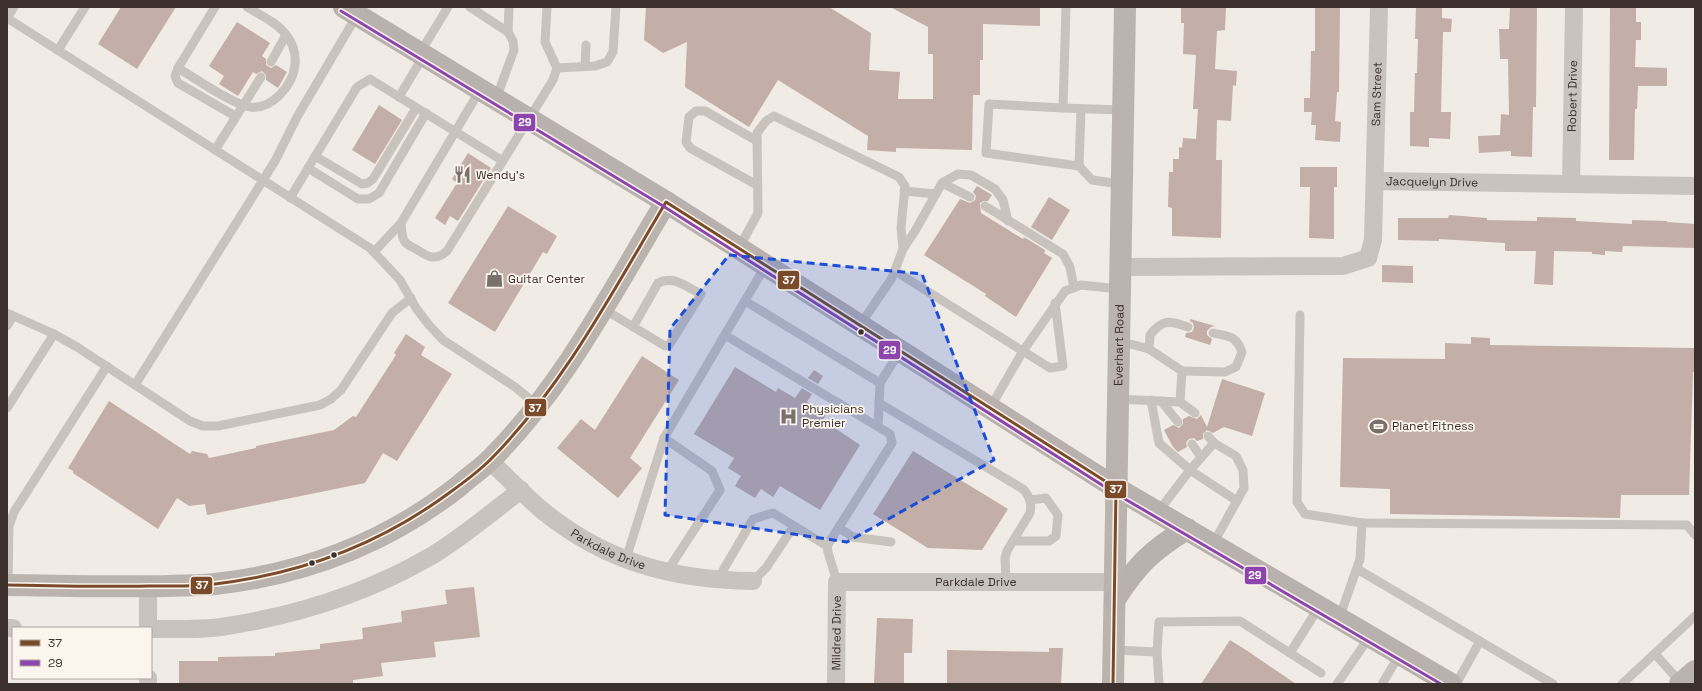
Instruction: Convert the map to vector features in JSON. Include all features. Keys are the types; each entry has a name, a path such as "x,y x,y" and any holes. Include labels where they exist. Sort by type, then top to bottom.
{"main road":[{"name":"Everhart Road","path":"1113,684 1116,590 1119,267 1125,7"},
{"path":"350,11 666,202 1116,488 1451,684"},
{"path":"8,585 148,586 214,584 261,577 309,566 348,551 396,529 436,504 490,461 522,425 582,342 666,202"},
{"path":"1116,590 1143,561 1167,541 1187,529"}],"street":[{"name":"Sam Street","path":"1375,181 1379,7"},
{"name":"Robert Drive","path":"1571,184 1574,7"},
{"name":"Jacquelyn Drive","path":"1119,267 1343,266 1368,258 1373,240 1375,181 1695,186"},
{"name":"Parkdale Drive","path":"490,461 543,511 574,533 613,554 666,573 693,578 752,581"},
{"path":"152,629 219,627 272,618 343,597 376,584 432,555 466,533 521,490"},
{"name":"Parkdale Drive","path":"837,582 1006,582 1116,590"},
{"name":"Mildred Drive","path":"836,684 837,582"},
{"path":"148,586 148,627"}],"lane":[{"path":"14,7 7,18 374,252 400,280 429,325 443,340 515,387 537,405"},
{"path":"58,50 85,7"},
{"path":"215,7 178,68 175,76 178,83 236,116"},
{"path":"178,68 242,106 262,107 279,96 287,84 295,66 295,56 286,35 257,10 247,7"},
{"path":"399,97 448,7"},
{"path":"374,252 401,223 455,132 488,94 514,50 513,41 508,32 470,7"},
{"path":"508,32 509,7"},
{"path":"401,223 405,242 430,258 441,257 447,251 553,80 557,68 545,42 547,7"},
{"path":"557,68 584,66 607,62 612,52 616,7"},
{"path":"1063,108 1066,7"},
{"path":"135,385 262,180 350,11"},
{"path":"271,62 286,35"},
{"path":"584,66 586,45"},
{"path":"214,150 261,77"},
{"path":"290,198 357,87 370,79 503,161"},
{"path":"1121,184 1092,180 1079,166 986,153 989,104 1122,110"},
{"path":"316,156 362,184 368,183 373,179 416,108"},
{"path":"1079,166 1081,109"},
{"path":"757,141 705,111 696,111 689,117 686,142 690,148 758,185"},
{"path":"308,168 358,200 369,200 378,193 426,113"},
{"path":"739,248 758,213 757,133 766,121 774,116 899,177 905,186 901,228 903,249"},
{"path":"860,325 895,271 903,249 942,183 958,174 971,175 995,189 1003,200 1008,221"},
{"path":"942,183 970,197"},
{"path":"904,191 936,194"},
{"path":"985,206 1063,254 1070,267 1074,288"},
{"path":"626,559 664,438 766,266"},
{"path":"895,271 1050,368 1063,366 1055,303"},
{"path":"602,308 665,346 669,345 700,294 672,279 658,283 633,326"},
{"path":"990,408 1023,351 1064,292 1081,285 1119,288"},
{"path":"7,326 10,314 54,334 190,421 203,426 218,426 320,405 331,399 341,390 392,313 411,298"},
{"path":"746,301 880,383"},
{"path":"1300,315 1297,502 1305,514 1362,523 1687,525 1695,535"},
{"path":"1149,349 1150,334 1162,323 1172,321 1188,327"},
{"path":"1118,341 1149,349 1182,371 1225,372 1236,367 1242,352 1239,343 1233,338 1213,333"},
{"path":"7,408 54,334"},
{"path":"725,335 890,434 892,443 827,546 837,582"},
{"path":"878,426 880,383 900,350"},
{"path":"8,585 8,529 14,512 106,366"},
{"path":"1180,402 1182,371"},
{"path":"1118,399 1180,402 1195,413"},
{"path":"1151,400 1159,443 1190,470 1237,501"},
{"path":"1161,401 1178,422"},
{"path":"879,403 1023,489 1030,500 1030,513 1013,541 1005,558 1006,582"},
{"path":"664,438 712,471 720,490 666,573"},
{"path":"1158,512 1201,457 1211,440 1236,456 1244,470 1244,488 1212,544"},
{"path":"1192,444 1201,457"},
{"path":"1013,541 1049,541 1056,536 1058,514 1046,498 1030,500"},
{"path":"718,580 753,519 773,513 827,546"},
{"path":"1339,619 1360,559 1362,523"},
{"path":"752,581 766,568 794,526"},
{"path":"838,528 853,537 891,542"},
{"path":"1357,569 1553,684"},
{"path":"1290,653 1319,607"},
{"path":"1622,684 1695,616"},
{"path":"1159,684 1157,652 1159,622 1240,621 1321,673"},
{"path":"1337,684 1370,636"},
{"path":"1456,684 1480,641"},
{"path":"1114,650 1157,652"},
{"path":"1382,684 1400,654"},
{"path":"1655,654 1685,679"}],"highlighted area":[{"path":"729,255 922,274 994,460 847,542 665,515 670,329"}],"building":[{"path":"121,7 176,7 137,69 98,44"},
{"path":"646,7 829,7 871,33 869,70 900,72 898,99 933,99 933,54 928,54 928,27 892,8 1040,7 1040,26 983,24 983,60 980,60 980,95 973,95 972,150 896,148 896,152 867,150 868,136 778,80 749,127 685,87 687,42 663,53 644,40"},
{"path":"1181,7 1226,7 1225,30 1217,31 1215,69 1237,71 1236,86 1233,85 1231,121 1217,120 1216,160 1222,160 1221,238 1172,236 1172,208 1168,207 1169,172 1173,172 1173,159 1179,159 1179,147 1182,148 1183,138 1196,139 1198,109 1193,109 1196,55 1183,54 1184,23 1181,23"},
{"path":"1315,7 1340,7 1339,92 1337,92 1335,121 1341,122 1340,142 1315,140 1316,125 1311,125 1312,112 1304,112 1304,98 1310,98 1311,51 1315,51"},
{"path":"1416,7 1442,7 1442,18 1452,19 1451,32 1443,32 1441,112 1451,112 1450,139 1429,138 1429,147 1410,146 1410,112 1414,112 1415,73 1417,73 1418,39 1415,39"},
{"path":"1510,7 1537,7 1536,107 1533,107 1532,157 1511,156 1511,151 1479,153 1478,136 1500,135 1501,114 1509,115 1508,59 1500,59 1499,29 1509,29"},
{"path":"1610,7 1636,7 1636,22 1641,22 1641,40 1636,40 1635,67 1667,68 1667,86 1638,86 1637,109 1635,109 1634,160 1609,160"},
{"path":"237,22 270,43 262,56 266,59 266,65 271,68 276,65 287,72 278,88 266,80 266,75 262,71 256,74 253,72 238,96 219,84 224,76 209,66"},
{"path":"379,105 402,120 375,164 352,150"},
{"path":"468,153 491,168 458,221 450,216 445,225 435,218 457,183 452,179"},
{"path":"1300,167 1337,167 1337,187 1334,187 1334,239 1309,238 1310,187 1300,187"},
{"path":"977,186 992,195 988,201 983,201 980,203 981,213 1023,239 1024,237 1045,250 1044,253 1052,258 1016,317 985,296 986,294 924,255 960,199 970,203 975,200 976,196 973,192"},
{"path":"1049,197 1070,210 1052,240 1031,227"},
{"name":"Guitar Center","path":"508,206 557,236 547,254 543,252 495,332 448,303"},
{"path":"1449,215 1487,218 1487,220 1537,221 1537,217 1576,218 1576,221 1632,224 1632,220 1667,221 1695,224 1695,248 1623,246 1622,252 1605,251 1605,255 1592,254 1592,252 1554,251 1553,285 1534,284 1536,251 1505,251 1505,243 1439,239 1439,241 1398,240 1398,218 1448,218"},
{"path":"1382,265 1413,266 1413,283 1382,282"},
{"path":"1190,319 1215,326 1211,327 1207,331 1207,335 1212,339 1210,345 1185,337 1186,333 1192,332 1194,328"},
{"path":"406,334 425,347 421,355 452,374 397,461 383,453 365,483 207,515 205,504 189,506 177,498 158,529 73,473 73,471 68,468 109,401 190,454 192,451 207,454 209,458 256,448 256,446 334,430 353,416 356,417 396,355 394,353"},
{"path":"1471,337 1490,338 1490,345 1695,348 1689,495 1621,495 1620,518 1390,514 1390,489 1340,487 1343,358 1445,359 1445,343 1471,344"},
{"path":"642,356 679,380 630,458 642,468 618,498 557,448 581,419 595,430"},
{"path":"735,367 776,392 778,388 795,398 802,388 812,394 807,402 826,414 823,420 860,445 820,510 780,486 773,497 761,489 755,498 735,486 741,476 728,468 734,458 694,434"},
{"path":"814,370 823,376 818,384 808,378"},
{"path":"1222,379 1265,393 1252,436 1224,427 1213,433 1207,430 1203,434 1203,439 1197,441 1194,438 1189,439 1186,442 1187,447 1178,452 1173,447 1164,430 1173,425 1179,428 1183,424 1183,419 1189,416 1197,419 1201,415 1207,427"},
{"path":"913,451 1008,509 982,550 928,548 873,514"},
{"path":"474,587 480,637 434,642 436,657 381,663 383,676 353,680 353,684 179,684 179,661 218,661 218,657 275,656 275,653 320,649 320,644 363,639 362,628 402,622 401,611 447,604 445,590"},
{"path":"877,618 913,619 912,653 904,653 904,684 874,684"},
{"path":"1230,640 1249,652 1296,684 1201,684"},
{"path":"1049,648 1063,648 1061,684 947,684 947,650 1049,652"}],"transit line":[{"name":"29","path":"341,11 663,206 1113,492 1441,684"},
{"name":"37","path":"7,585 190,586 247,579 278,573 338,554 367,542 423,511 470,477 491,459 542,400 607,303 666,202 1116,488 1113,684"}],"place":[{"name":"Wendy's","path":"463,175"},
{"name":"Guitar Center","path":"495,279"},
{"name":"Physicians Premier","path":"789,416"},
{"name":"Planet Fitness","path":"1379,426"}]}
